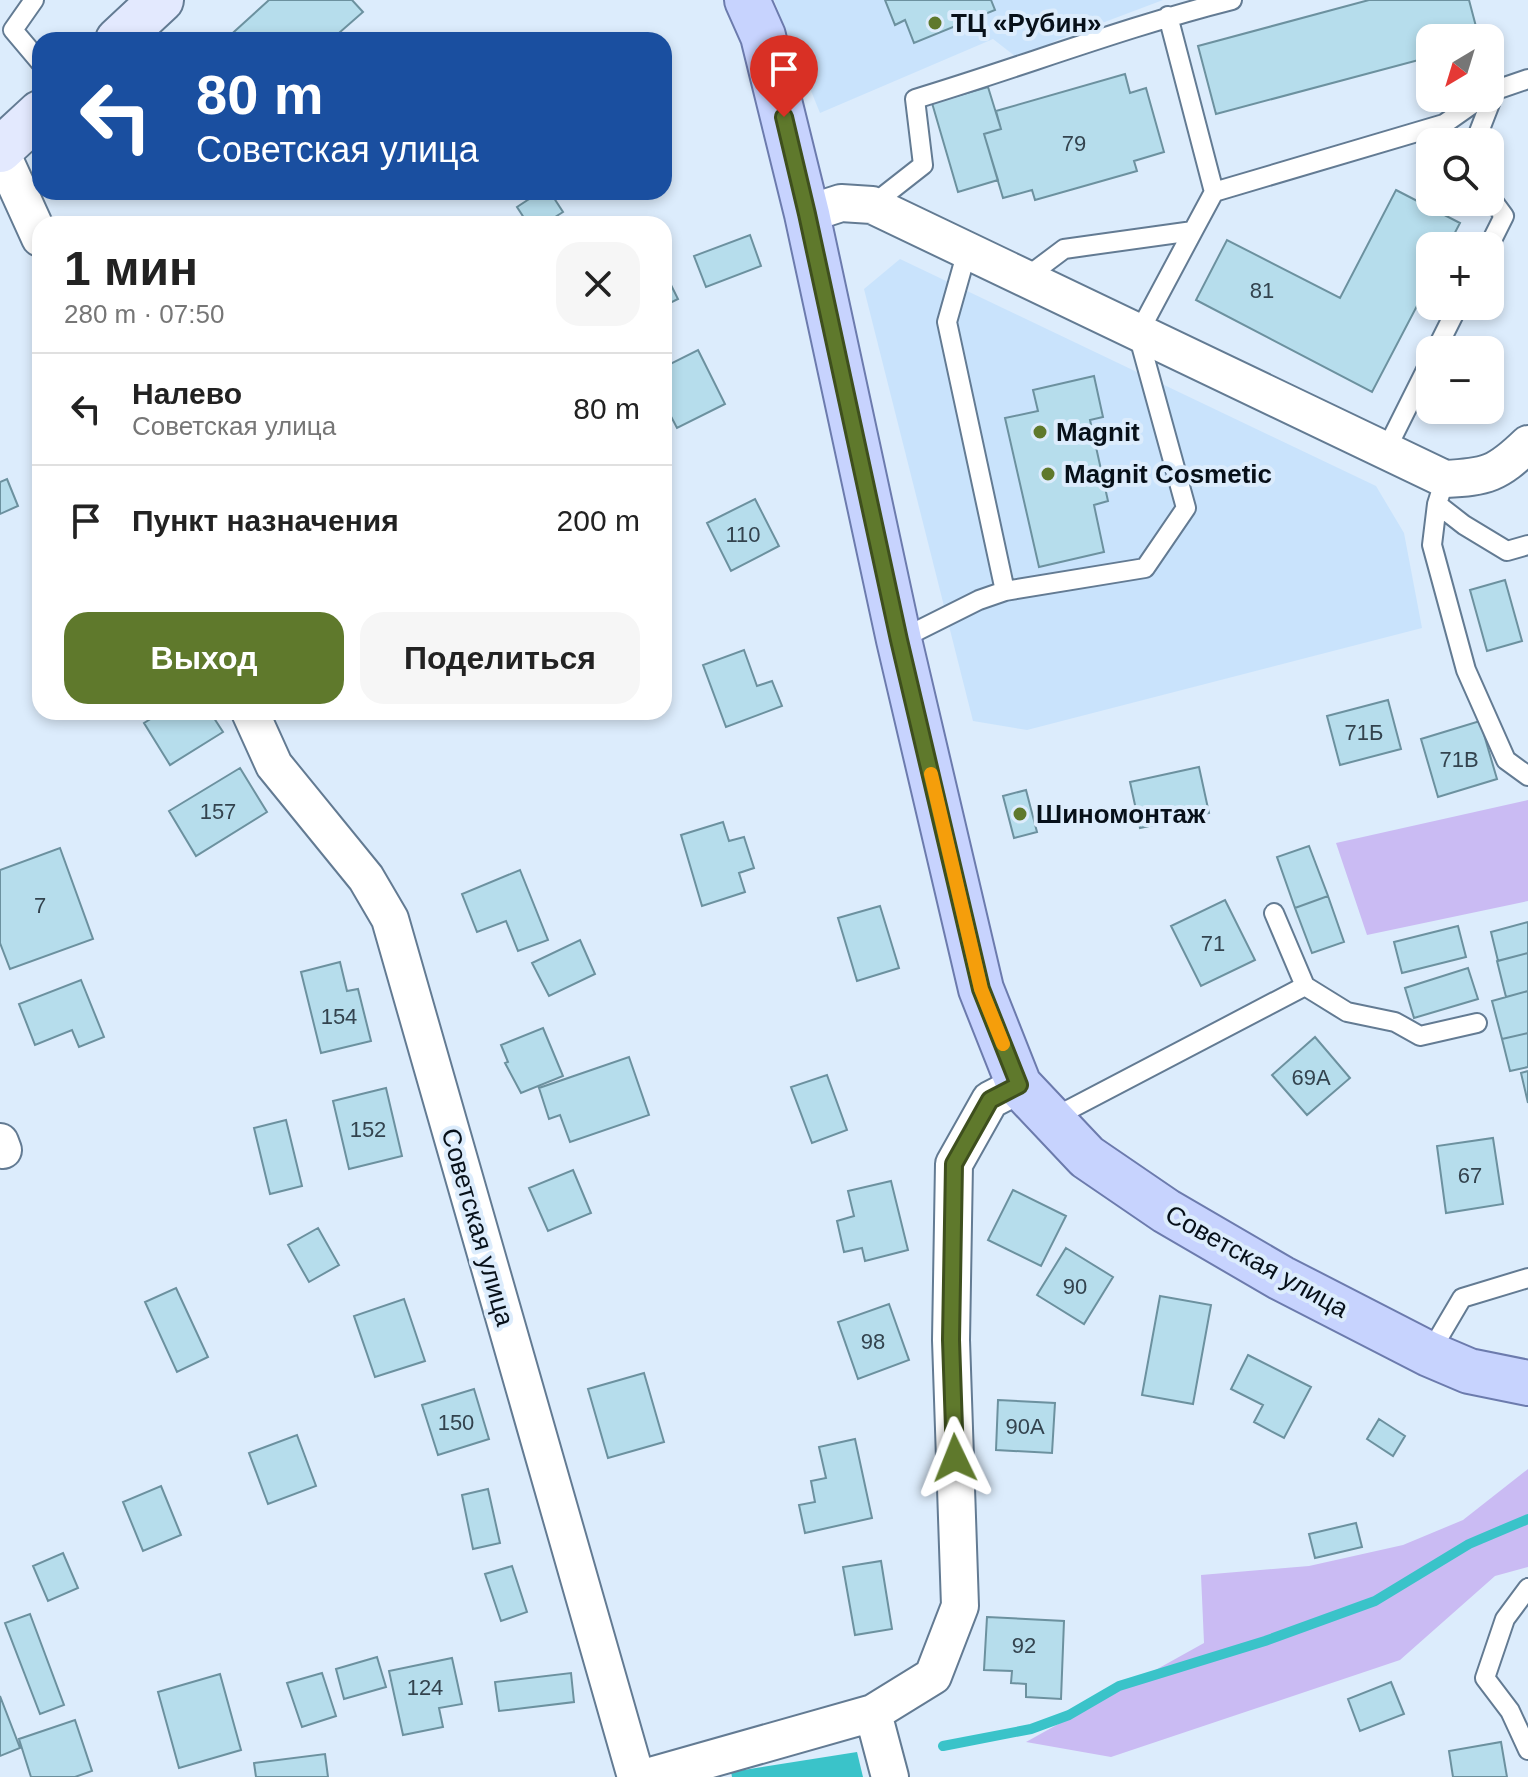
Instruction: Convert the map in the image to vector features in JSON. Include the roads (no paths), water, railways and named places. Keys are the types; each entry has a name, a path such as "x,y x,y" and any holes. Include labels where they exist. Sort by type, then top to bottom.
{"main road":[{"name":"Советская улица","path":"747,0 766,47 807,214 899,640 981,989 1019,1085 1087,1157 1166,1211 1281,1278 1429,1354 1469,1371 1528,1383"}],"street":[{"path":"127,32 161,0"},
{"path":"32,120 0,150 32,220"},
{"path":"807,214 841,203 872,205 1386,450 1441,492 1483,477 1509,463 1528,444"},
{"name":"Советская улица","path":"254,720 274,765 366,878 390,919 636,1777"},
{"path":"647,1777 873,1713 933,1676 960,1606 951,1340 954,1164 990,1100 1019,1085"},
{"path":"873,1713 890,1777"}],"lane":[{"path":"32,53 13,30 34,0"},
{"path":"872,205 923,165 915,99 1168,16 1232,0"},
{"path":"899,640 979,600 1005,591 1145,568 1186,508 1138,334 1214,192 1168,16"},
{"path":"1504,87 1528,79"},
{"path":"1214,192 1444,124 1461,112"},
{"path":"1024,279 1064,249 1193,231"},
{"path":"967,251 947,322 1005,591"},
{"path":"1386,450 1416,390"},
{"path":"1441,492 1464,525 1507,551 1528,545"},
{"path":"1441,492 1432,545 1466,670 1506,760 1528,776"},
{"path":"1274,913 1305,986 1347,1012 1395,1022 1420,1036 1477,1023"},
{"path":"1051,1119 1305,986"},
{"path":"1429,1354 1462,1298 1528,1278"},
{"path":"1528,1588 1505,1619 1485,1678 1510,1711 1528,1750"}],"water":[{"path":"857,1752 863,1777 732,1777 731,1772"}],"waterway":[{"path":"943,1746 1031,1729 1069,1715 1119,1686 1265,1641 1375,1601 1469,1544 1528,1519"}],"place":[{"name":"ТЦ «Рубин»","path":"935,23"},
{"name":"Magnit","path":"1040,432"},
{"name":"Magnit Cosmetic","path":"1048,474"},
{"name":"Шиномонтаж","path":"1020,814"}]}
